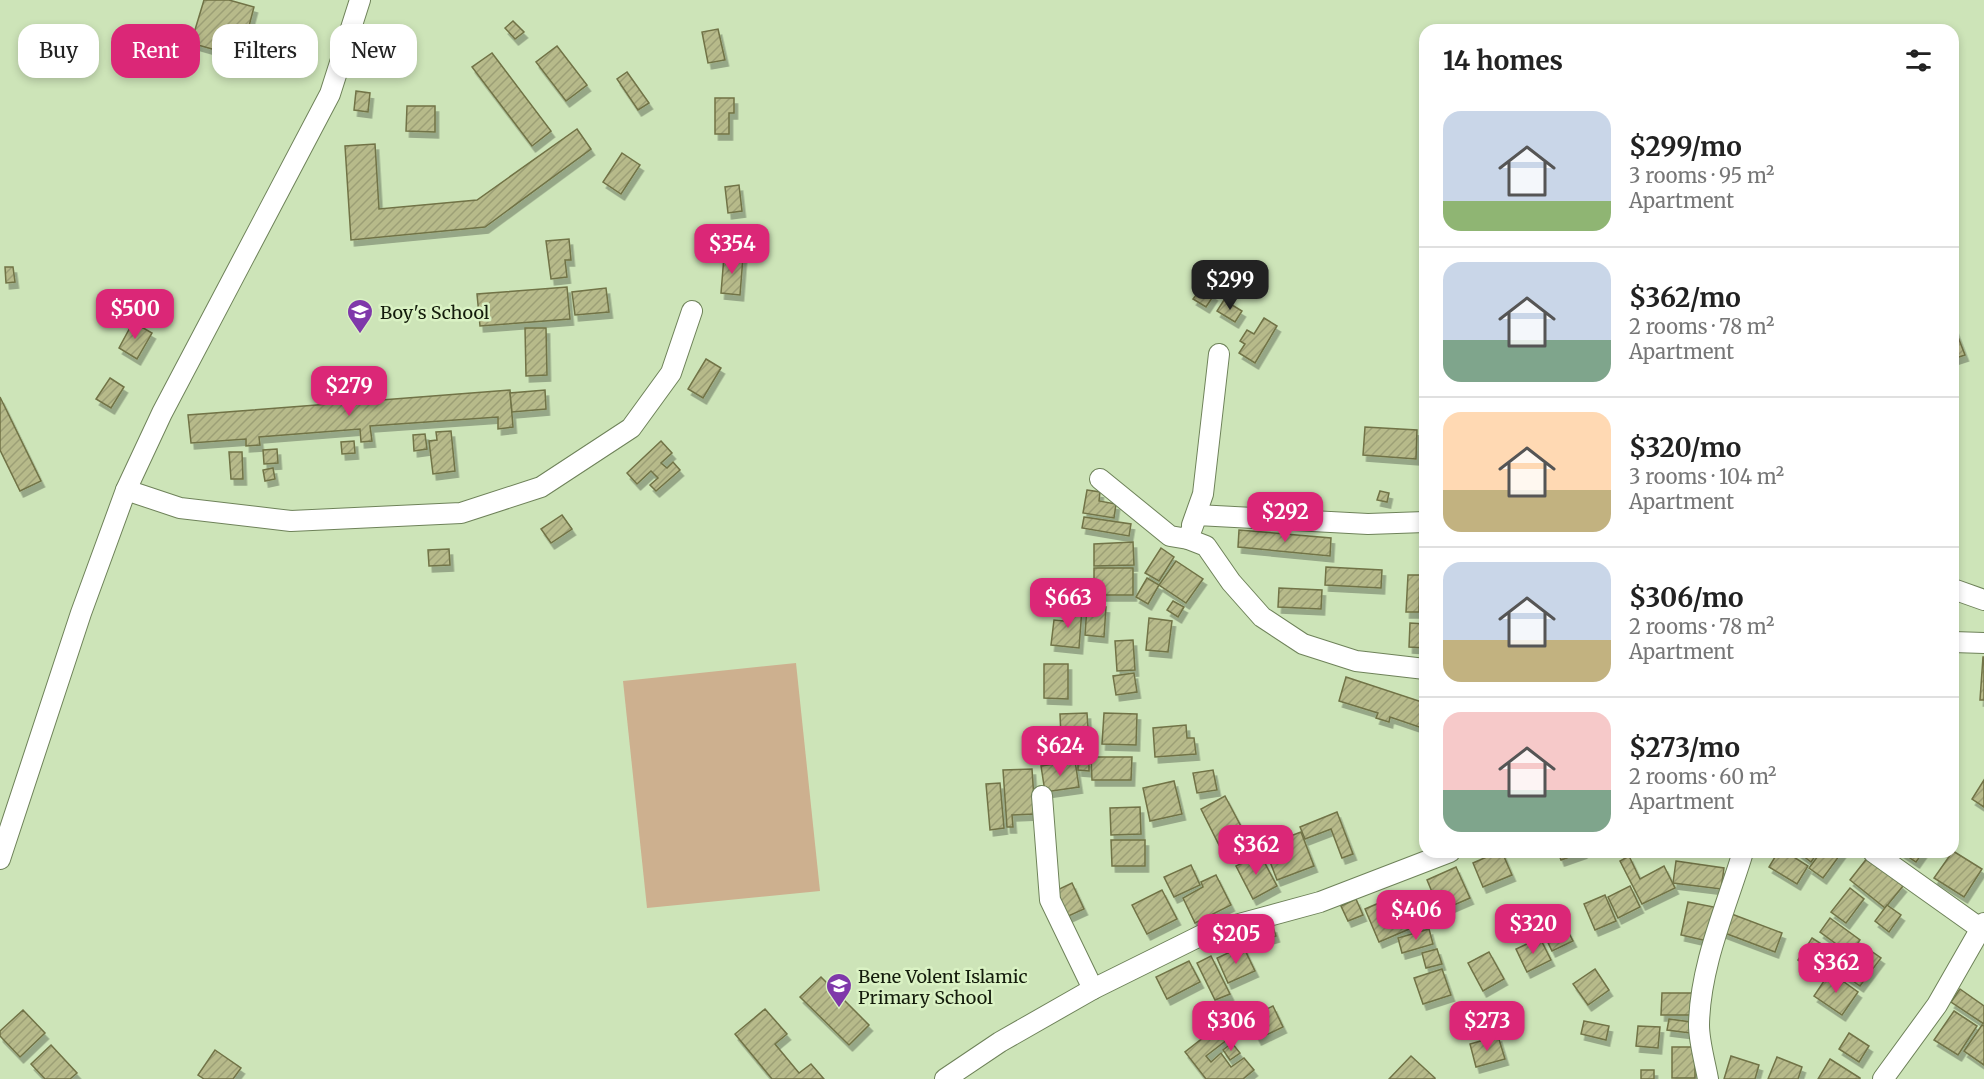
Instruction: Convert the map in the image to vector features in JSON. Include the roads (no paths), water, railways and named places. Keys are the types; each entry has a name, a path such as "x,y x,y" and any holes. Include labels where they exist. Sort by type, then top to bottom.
{"street":[{"path":"0,859 81,613 126,490 162,412 330,94 360,0"},
{"path":"126,490 180,508 291,521 460,513 541,487 631,428 671,373 692,311"},
{"path":"1188,538 1203,494 1219,354"},
{"path":"1100,479 1170,536 1188,538 1206,546 1231,582 1262,617 1303,644 1356,661 1419,668"},
{"path":"1188,538 1197,515 1368,524 1419,522"},
{"path":"1959,591 1984,600"},
{"path":"1959,642 1984,643"},
{"path":"1042,796 1050,900 1093,988"},
{"path":"945,1079 1000,1042 1093,988 1206,933 1320,902 1434,858"},
{"path":"1708,1079 1699,1026 1708,956 1717,939 1741,858"},
{"path":"1882,858 1983,928 1937,1005 1883,1079"}],"place":[{"name":"Boy's School","path":"360,335"},
{"name":"Bene Volent Islamic Primary School","path":"839,1009"}]}
